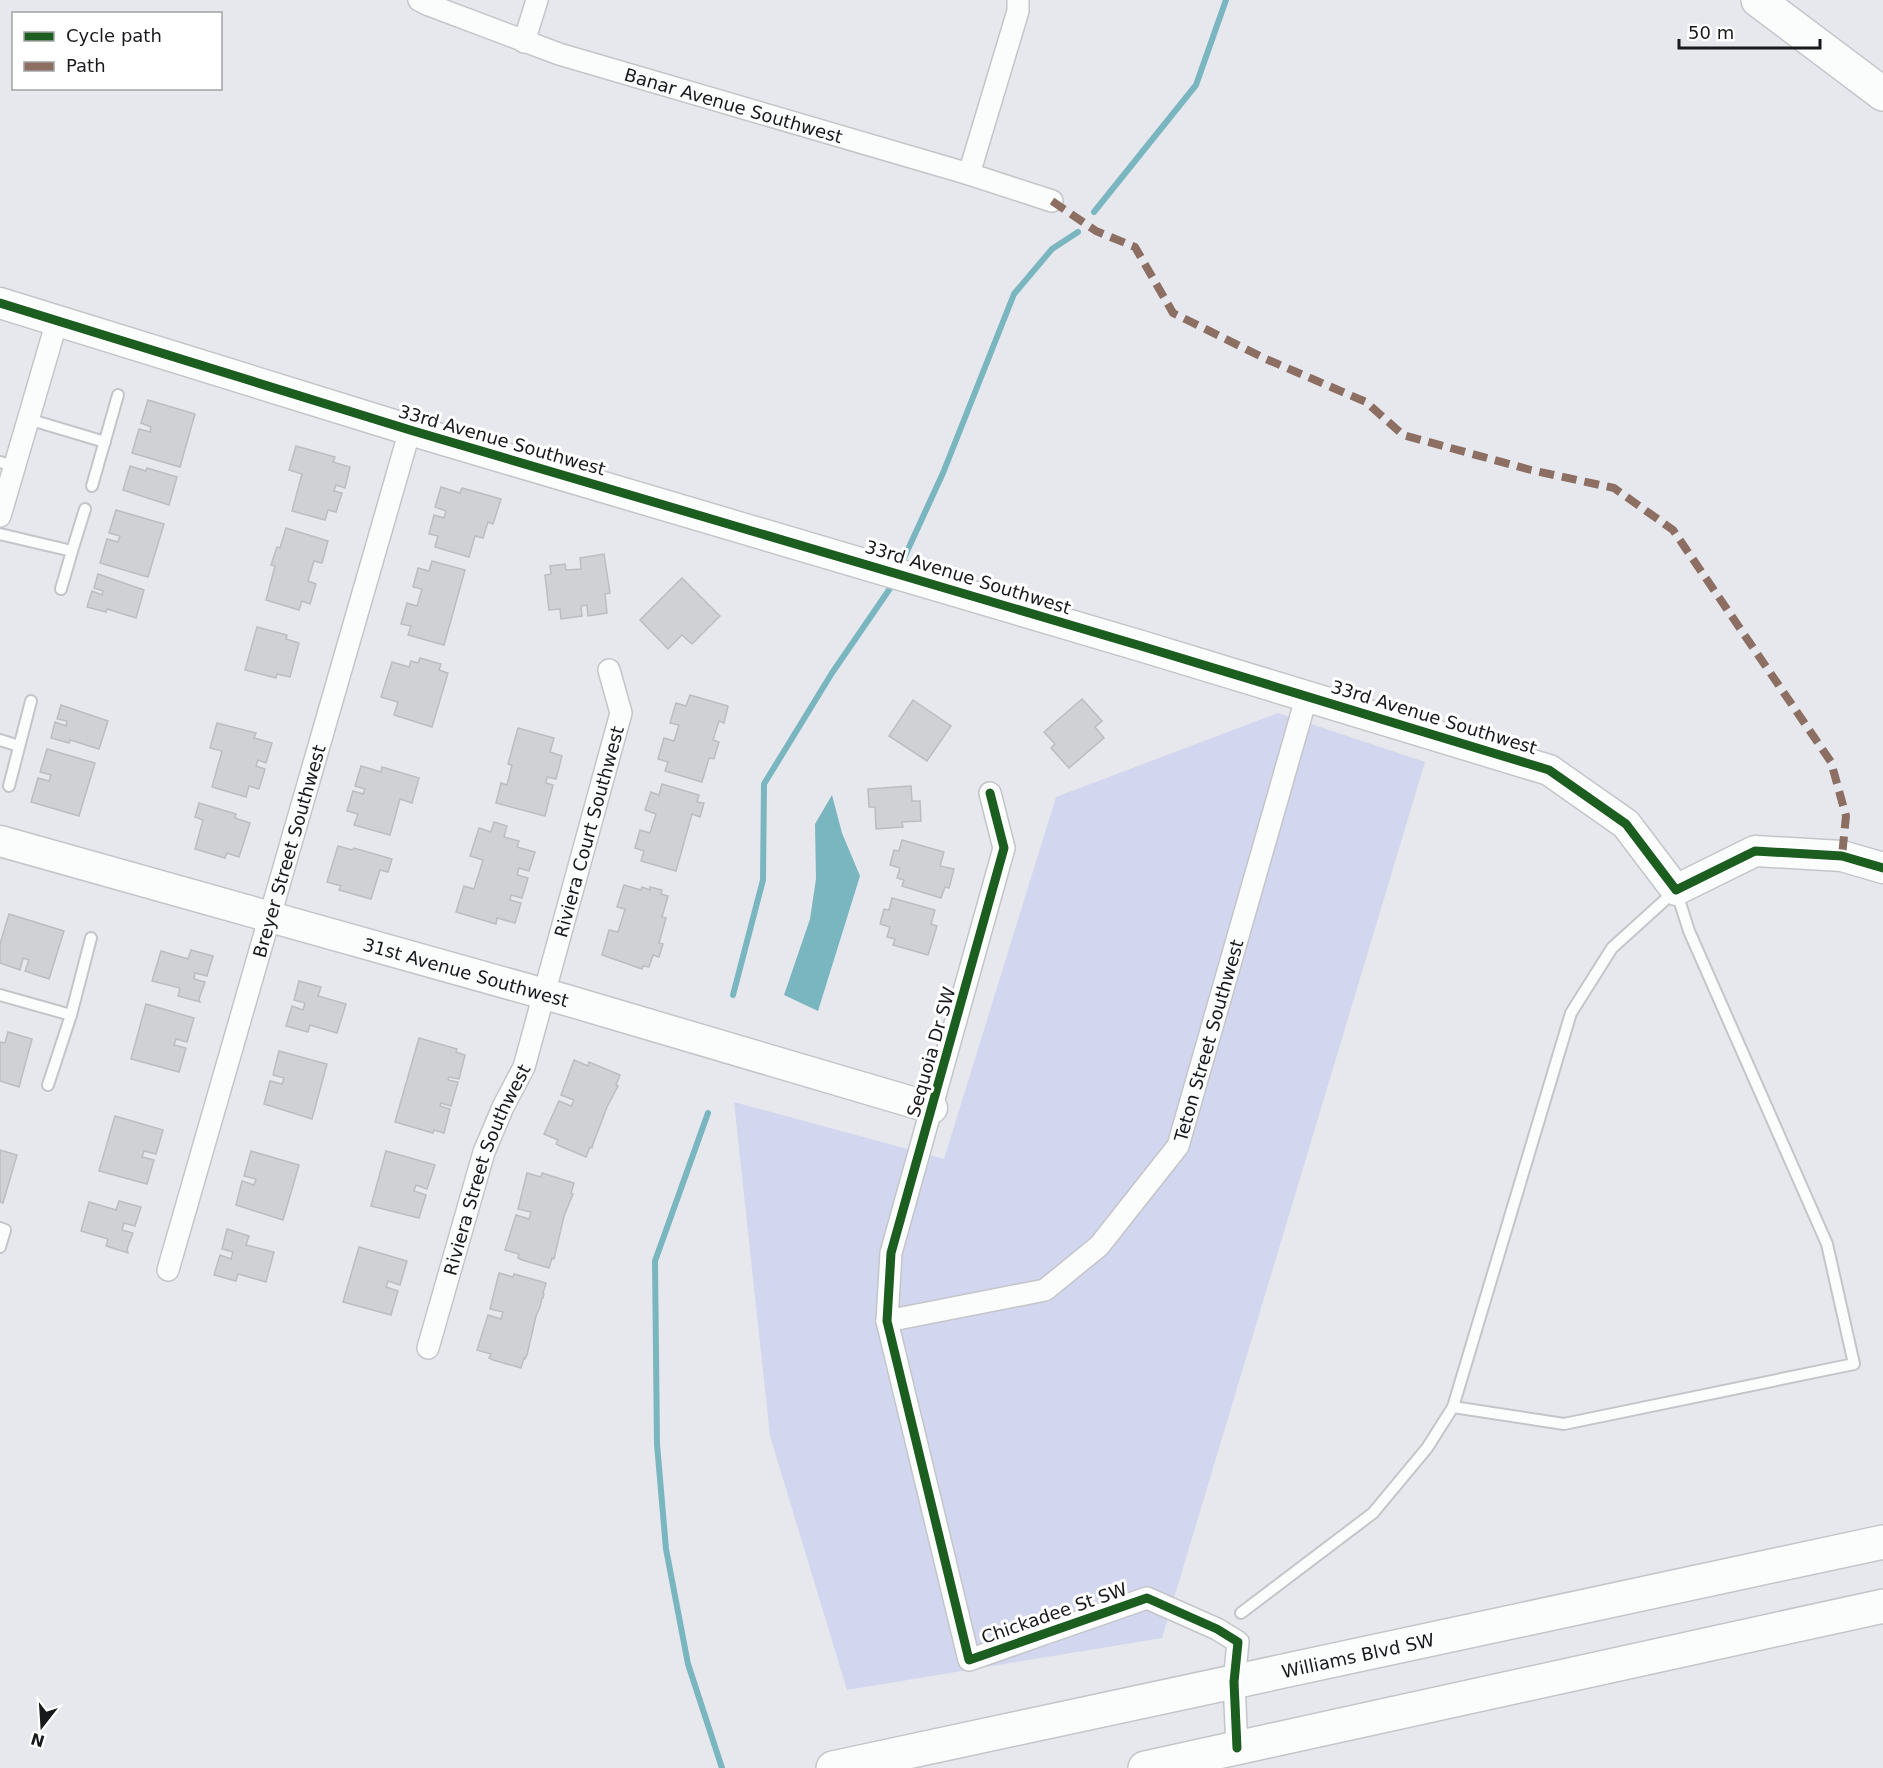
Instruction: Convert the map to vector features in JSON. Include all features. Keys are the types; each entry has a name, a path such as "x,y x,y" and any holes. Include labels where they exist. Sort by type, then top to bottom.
{"main road":[{"path":"1758,0 1883,94"},
{"name":"Williams Blvd SW","path":"833,1768 1883,1542"},
{"path":"1145,1768 1883,1606"}],"street":[{"name":"Banar Avenue Southwest","path":"419,0 524,42 969,174 1052,201"},
{"path":"524,42 537,0"},
{"path":"969,174 1018,11 1018,0"},
{"name":"33rd Avenue Southwest","path":"0,303 410,430 1549,770 1626,824 1676,890"},
{"path":"0,516 7,464 28,419 57,321"},
{"name":"Breyer Street Southwest","path":"168,1270 410,430"},
{"name":"Riviera Court Southwest","path":"544,993 621,713 609,670"},
{"name":"Teton Street Southwest","path":"887,1321 1045,1290 1099,1246 1178,1146 1307,696"},
{"name":"Sequoia Dr SW","path":"887,1321 891,1253 1004,848 990,793"},
{"name":"31st Avenue Southwest","path":"0,841 544,993 932,1108"},
{"path":"1676,890 1755,851 1842,856 1883,868"},
{"name":"Riviera Street Southwest","path":"428,1348 484,1152 503,1107 524,1067 544,993"},
{"name":"Chickadee St SW","path":"887,1321 969,1660 1146,1598 1217,1629 1238,1642 1234,1682 1237,1748"}],"lane":[{"path":"92,486 118,395"},
{"path":"28,419 105,442"},
{"path":"61,589 85,509"},
{"path":"0,534 72,551"},
{"path":"9,786 31,701"},
{"path":"0,740 20,746"},
{"path":"1241,1613 1373,1513 1427,1448 1453,1407 1570,1013 1612,948 1676,890 1689,931 1827,1244 1854,1364 1564,1424 1453,1407"},
{"path":"48,1085 71,1015 91,938"},
{"path":"0,995 71,1015"},
{"path":"0,1228 5,1230 0,1247"}],"shaded area":[{"path":"1278,713 1425,762 1162,1638 847,1690 770,1436 734,1102 944,1159 1056,797"},
{"path":"832,795 842,833 860,876 818,1011 784,995 810,919 816,879 815,824"}],"building":[{"path":"148,400 195,414 180,467 132,453 139,429 150,432 151,427 141,423"},
{"path":"296,446 335,457 333,462 350,467 345,488 336,485 334,491 342,493 336,512 328,510 325,520 292,511 302,474 289,470"},
{"path":"130,466 146,471 147,468 177,477 169,505 123,490"},
{"path":"441,487 460,493 462,488 501,499 493,524 488,522 483,538 475,536 469,557 435,547 438,536 429,534 434,515 444,518 446,511 435,507"},
{"path":"116,510 164,524 148,577 100,563 107,539 118,542 120,536 109,533"},
{"path":"286,528 328,541 322,563 314,561 308,581 316,584 310,604 302,601 299,610 266,600 275,566 271,565 277,547 280,548"},
{"path":"604,554 610,593 605,594 607,613 588,616 587,605 581,606 582,616 561,619 560,609 549,610 545,575 551,574 550,566 565,564 566,570 581,569 580,558"},
{"path":"432,561 465,570 444,645 408,635 411,626 401,624 407,603 417,606 422,589 413,587 418,568 429,571"},
{"path":"98,574 144,590 136,618 107,609 106,612 87,607 92,591 102,595 103,591 94,588"},
{"path":"682,578 720,616 692,644 682,635 668,649 640,620"},
{"path":"257,627 287,635 286,639 299,643 290,677 277,674 276,678 245,670"},
{"path":"420,658 441,664 439,670 448,673 432,727 394,715 398,702 381,697 392,662 409,667 411,661 418,663"},
{"path":"690,695 728,706 724,723 719,721 713,740 719,742 714,759 709,758 702,782 665,771 668,762 658,759 664,738 674,741 679,725 670,723 676,703 686,706"},
{"path":"1082,699 1102,721 1095,727 1104,738 1069,768 1051,748 1055,744 1044,732"},
{"path":"913,700 951,726 927,761 889,736"},
{"path":"61,705 108,721 99,749 70,740 69,743 51,738 55,722 66,726 67,721 57,719"},
{"path":"217,723 256,733 254,738 272,743 266,763 258,760 256,766 265,769 259,789 249,786 246,797 212,787 222,751 210,748"},
{"path":"518,728 554,738 550,752 562,756 556,779 547,777 546,783 553,785 545,816 496,803 501,783 507,785 512,765 508,764"},
{"path":"47,749 95,763 79,816 31,802 38,778 49,781 51,775 40,772"},
{"path":"361,766 381,772 382,767 419,778 412,803 400,799 390,835 354,825 358,814 347,811 353,791 363,794 365,789 355,786"},
{"path":"662,784 699,795 697,802 704,803 700,817 692,814 676,871 641,861 644,851 635,848 640,830 650,833 656,814 645,810 651,792 659,795"},
{"path":"911,786 912,801 920,801 921,821 902,822 903,827 876,829 875,807 869,807 868,789"},
{"path":"199,803 236,814 235,818 250,823 239,857 227,853 225,858 195,849 203,820 195,817"},
{"path":"494,822 507,826 504,837 519,841 517,847 535,852 529,871 519,868 517,875 528,878 522,898 511,895 510,900 521,903 515,923 497,918 496,924 456,912 464,886 474,889 483,860 470,856 479,828 491,832"},
{"path":"902,840 944,852 940,866 954,869 949,888 945,887 941,898 902,886 904,880 897,878 900,868 890,865 894,850 899,851"},
{"path":"338,846 352,850 354,848 392,859 388,872 380,870 371,899 339,890 341,886 327,882"},
{"path":"624,885 641,890 642,887 650,890 650,887 662,890 661,894 668,896 662,917 666,918 659,943 663,944 659,957 653,955 649,967 643,966 642,969 602,955 609,930 618,932 625,909 617,907"},
{"path":"892,898 935,910 931,924 937,926 928,955 893,945 895,939 887,937 890,927 880,924 884,909 889,910"},
{"path":"9,914 64,931 49,979 25,971 29,960 23,958 20,970 0,963 0,944"},
{"path":"191,950 213,956 207,976 195,973 194,979 205,982 200,1002 178,996 180,988 152,981 161,951 188,959"},
{"path":"299,981 321,987 318,996 346,1004 337,1033 310,1025 308,1032 286,1026 292,1006 303,1010 305,1003 294,1000"},
{"path":"146,1004 194,1018 187,1042 176,1039 174,1045 186,1048 179,1072 131,1059"},
{"path":"8,1032 32,1039 19,1087 0,1081 0,1042 5,1043"},
{"path":"419,1038 457,1049 456,1052 465,1055 459,1079 449,1077 448,1080 458,1082 451,1106 441,1103 440,1106 450,1109 444,1133 434,1130 433,1133 395,1122"},
{"path":"279,1051 327,1064 312,1119 264,1104 270,1081 282,1084 284,1078 273,1075"},
{"path":"574,1060 588,1066 589,1062 620,1075 616,1085 618,1086 586,1157 556,1144 558,1140 544,1134 559,1101 571,1106 574,1100 561,1095"},
{"path":"115,1116 163,1130 156,1154 144,1151 142,1157 154,1160 147,1184 99,1171"},
{"path":"0,1150 17,1155 3,1203 0,1202"},
{"path":"251,1151 299,1165 283,1220 236,1205 242,1181 254,1185 256,1179 244,1176"},
{"path":"386,1151 435,1165 427,1189 416,1185 414,1191 426,1195 419,1218 371,1206"},
{"path":"527,1173 541,1177 542,1173 574,1183 571,1193 573,1194 564,1216 554,1259 552,1258 549,1268 522,1260 518,1258 519,1254 505,1250 516,1215 529,1219 531,1212 518,1209"},
{"path":"119,1201 141,1207 135,1226 124,1223 122,1230 133,1233 127,1249 128,1253 106,1246 108,1239 81,1231 89,1202 116,1210"},
{"path":"227,1229 249,1236 246,1245 274,1252 266,1282 238,1274 236,1281 214,1275 220,1255 231,1259 233,1252 222,1249"},
{"path":"359,1247 407,1261 400,1285 388,1281 386,1287 398,1291 391,1315 343,1302"},
{"path":"499,1273 513,1277 514,1274 546,1283 527,1355 521,1368 493,1360 489,1358 491,1354 477,1350 488,1315 501,1319 503,1312 490,1309"}],"waterway":[{"path":"1094,212 1196,85 1226,0"},
{"path":"904,558 943,473 1014,294 1052,249 1078,232"},
{"path":"733,995 763,880 764,784 832,673 891,587"},
{"path":"708,1113 655,1261 657,1444 666,1549 688,1664 722,1768"}],"marked path":[{"path":"1052,201 1096,231 1135,247 1173,313 1266,359 1366,402 1403,435 1531,470 1614,488 1673,530 1831,762 1846,816 1842,856"}],"cycle path":[{"path":"0,303 410,430 1141,646 1549,770 1626,824 1676,890 1755,851 1842,856 1883,868"},
{"path":"990,793 1004,848 891,1253 887,1321 969,1660 1147,1598 1217,1629 1238,1642 1234,1682 1237,1748"}]}
